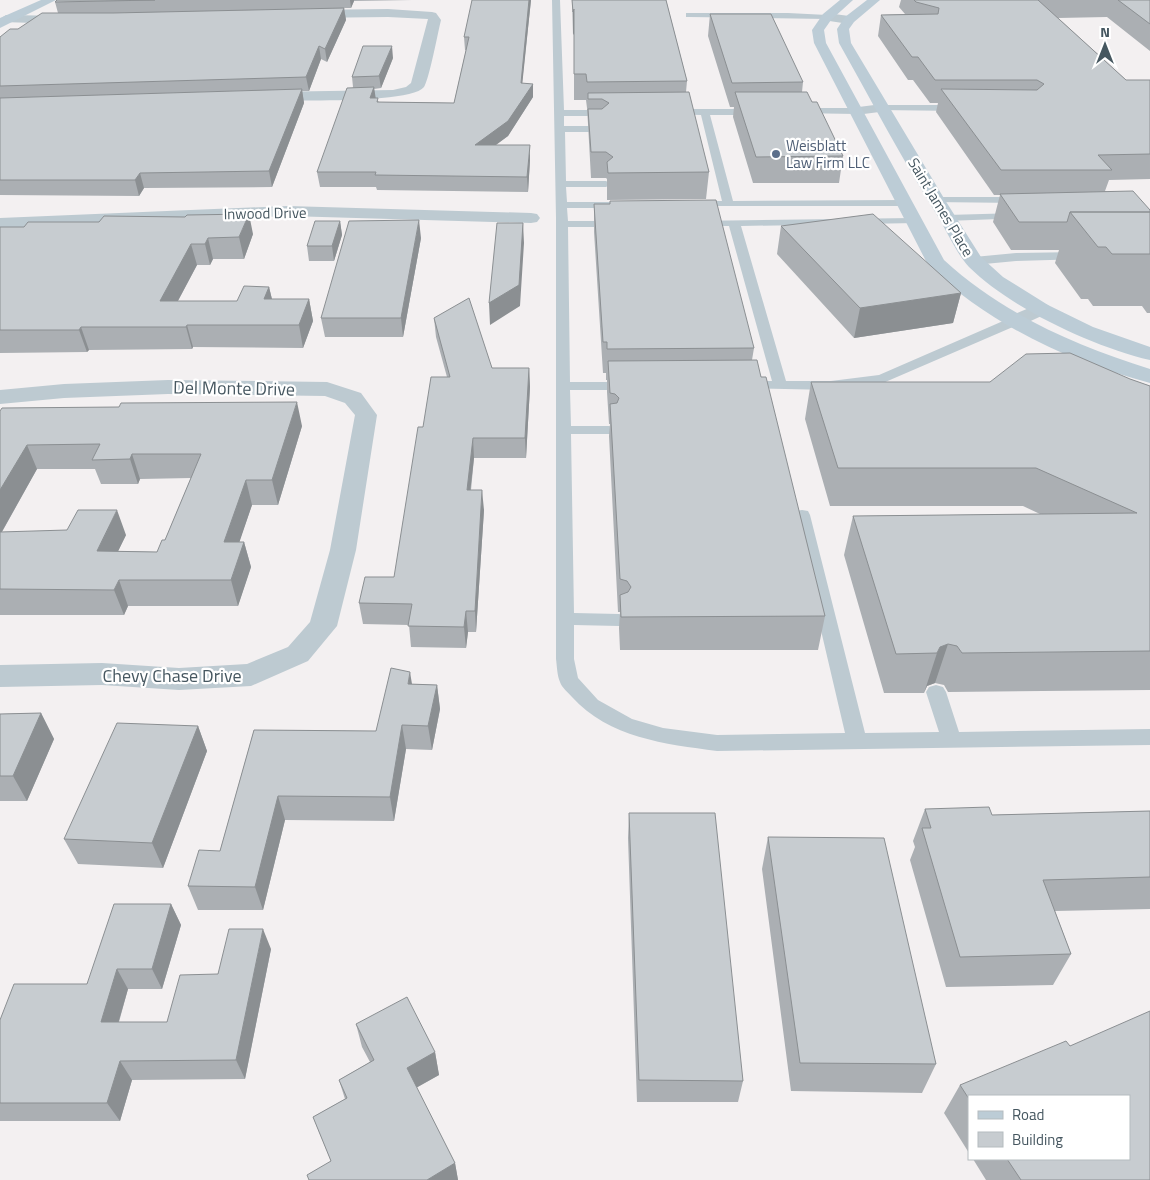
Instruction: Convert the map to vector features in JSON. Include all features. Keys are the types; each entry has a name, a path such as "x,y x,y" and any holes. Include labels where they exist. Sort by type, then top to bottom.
{"street":[{"path":"18,12 18,6 30,0"},
{"path":"3,22 18,12 38,7 50,0"},
{"path":"827,17 847,0"},
{"path":"827,17 848,20 874,0"},
{"path":"247,97 384,95 411,90 418,85 435,20 432,16 388,13 298,14"},
{"name":"Saint James Place","path":"827,17 818,30 820,43 936,263 953,280 1070,355 1150,376"},
{"path":"3,22 80,20"},
{"name":"Saint James Place","path":"848,20 843,29 845,43 946,218 974,261 996,281 1041,309 1086,331 1150,354"},
{"path":"856,111 882,108"},
{"name":"Inwood Drive","path":"0,223 288,211 531,218"},
{"path":"1015,321 1041,309"},
{"name":"Del Monte Drive","path":"0,396 64,391 168,387 327,389 353,398 366,415 351,505"},
{"name":"Chevy Chase Drive","path":"0,676 102,674 179,679 251,675 298,654 323,626 343,550 351,505"}],"lane":[{"path":"559,2 563,93 560,121 565,659 569,681 591,705 626,725 663,736 717,743 1150,737"},
{"path":"782,4 788,15"},
{"path":"689,15 704,11 827,17"},
{"path":"882,108 971,108"},
{"path":"790,112 856,111"},
{"path":"657,112 771,112"},
{"path":"705,112 728,204"},
{"path":"560,121 618,113"},
{"path":"560,121 602,128"},
{"path":"561,184 606,184"},
{"path":"936,200 1033,200"},
{"path":"679,204 904,203"},
{"path":"562,205 630,204"},
{"path":"946,218 1025,215"},
{"path":"686,223 913,221"},
{"path":"734,222 780,385"},
{"path":"562,224 629,223"},
{"path":"974,261 1016,257 1090,256"},
{"path":"731,385 863,384 883,379 1015,321"},
{"path":"563,386 642,386"},
{"path":"563,430 609,430"},
{"path":"802,515 857,741"},
{"path":"565,618 619,620"},
{"path":"936,692 952,740"}],"building":[{"path":"57,0 155,0 55,2"},
{"path":"472,0 529,0 521,83 533,84 508,121 475,145 530,145 527,177 375,175 376,172 317,172 347,88 374,87 370,98 378,98 377,102 454,103 469,37 464,37"},
{"path":"572,0 666,0 687,81 587,82 586,74 574,74 574,9 573,12"},
{"path":"914,0 1038,0 1126,80 1150,80 1150,154 1098,155 1112,170 1001,170 941,89 1037,90 1044,84 1037,80 935,80 918,57 912,57 881,15 938,14 939,8"},
{"path":"1118,0 1150,0 1150,24"},
{"path":"344,8 325,49 319,46 306,77 0,86 0,37 10,29 18,29 42,13"},
{"path":"710,14 771,14 803,82 732,83"},
{"path":"363,46 392,46 379,76 352,77"},
{"path":"302,89 269,171 140,173 135,180 0,180 0,98"},
{"path":"689,92 709,172 608,173 607,162 613,157 606,152 591,152 588,109 602,109 609,103 602,99 588,99 588,93"},
{"path":"735,92 807,92 812,102 817,102 843,156 756,157"},
{"path":"1133,191 1150,212 1070,212 1067,222 1019,222 1000,194"},
{"path":"716,200 754,348 607,349 607,342 603,342 594,204 610,204 610,201"},
{"path":"1070,212 1150,212 1150,254 1112,254 1106,247 1098,247"},
{"path":"249,214 239,237 208,238 205,244 191,244 160,301 237,301 244,286 269,287 264,299 309,299 299,325 187,325 186,327 81,327 79,330 0,330 0,227 24,227 28,222 99,222 104,216 185,217 187,215"},
{"path":"873,214 961,293 860,308 781,226"},
{"path":"419,220 401,318 321,318 349,221"},
{"path":"315,221 340,221 332,246 307,246"},
{"path":"497,223 523,223 519,285 489,303"},
{"path":"469,298 492,368 529,368 525,438 473,438 467,490 482,490 475,611 466,611 464,627 408,626 412,604 359,603 365,577 394,577 418,427 423,427 431,377 450,377 434,318"},
{"path":"1070,353 1150,386 1150,651 962,653 957,646 948,644 940,647 937,653 896,654 853,516 1137,513 1036,468 838,468 811,382 990,382 1026,354"},
{"path":"757,360 761,377 766,377 825,616 621,617 620,595 628,592 631,587 627,581 620,579 610,404 617,403 619,398 615,394 610,393 608,361"},
{"path":"297,402 272,480 246,480 224,542 244,542 231,580 119,580 114,590 0,589 0,532 67,530 78,510 117,510 97,551 157,552 162,540 165,540 201,454 132,454 130,459 92,460 100,444 27,445 0,490 0,411 2,408 119,407 121,403"},
{"path":"391,668 410,672 408,684 437,685 428,726 402,725 390,797 278,796 255,887 188,886 199,850 220,851 254,730 376,731"},
{"path":"41,713 13,776 0,776 0,714"},
{"path":"117,723 198,726 152,843 64,839"},
{"path":"989,807 992,815 1150,811 1150,877 1043,880 1071,954 960,957 922,828 931,828 925,809"},
{"path":"629,813 715,813 743,1081 639,1080"},
{"path":"768,837 884,838 936,1064 800,1063"},
{"path":"114,904 171,904 152,969 117,969 101,1022 167,1022 180,975 218,974 229,929 263,929 236,1060 120,1061 107,1103 0,1103 0,1020 14,984 87,984"},
{"path":"407,997 435,1052 407,1068 455,1163 427,1180 309,1180 307,1175 331,1161 313,1117 347,1098 339,1080 374,1060 356,1024"},
{"path":"1150,1011 1150,1180 1021,1180 1008,1160 1130,1160 1130,1095 968,1095 968,1097 960,1085 1066,1041 1070,1046"}],"place":[{"name":"Weisblatt Law Firm LLC","path":"776,154"}]}
